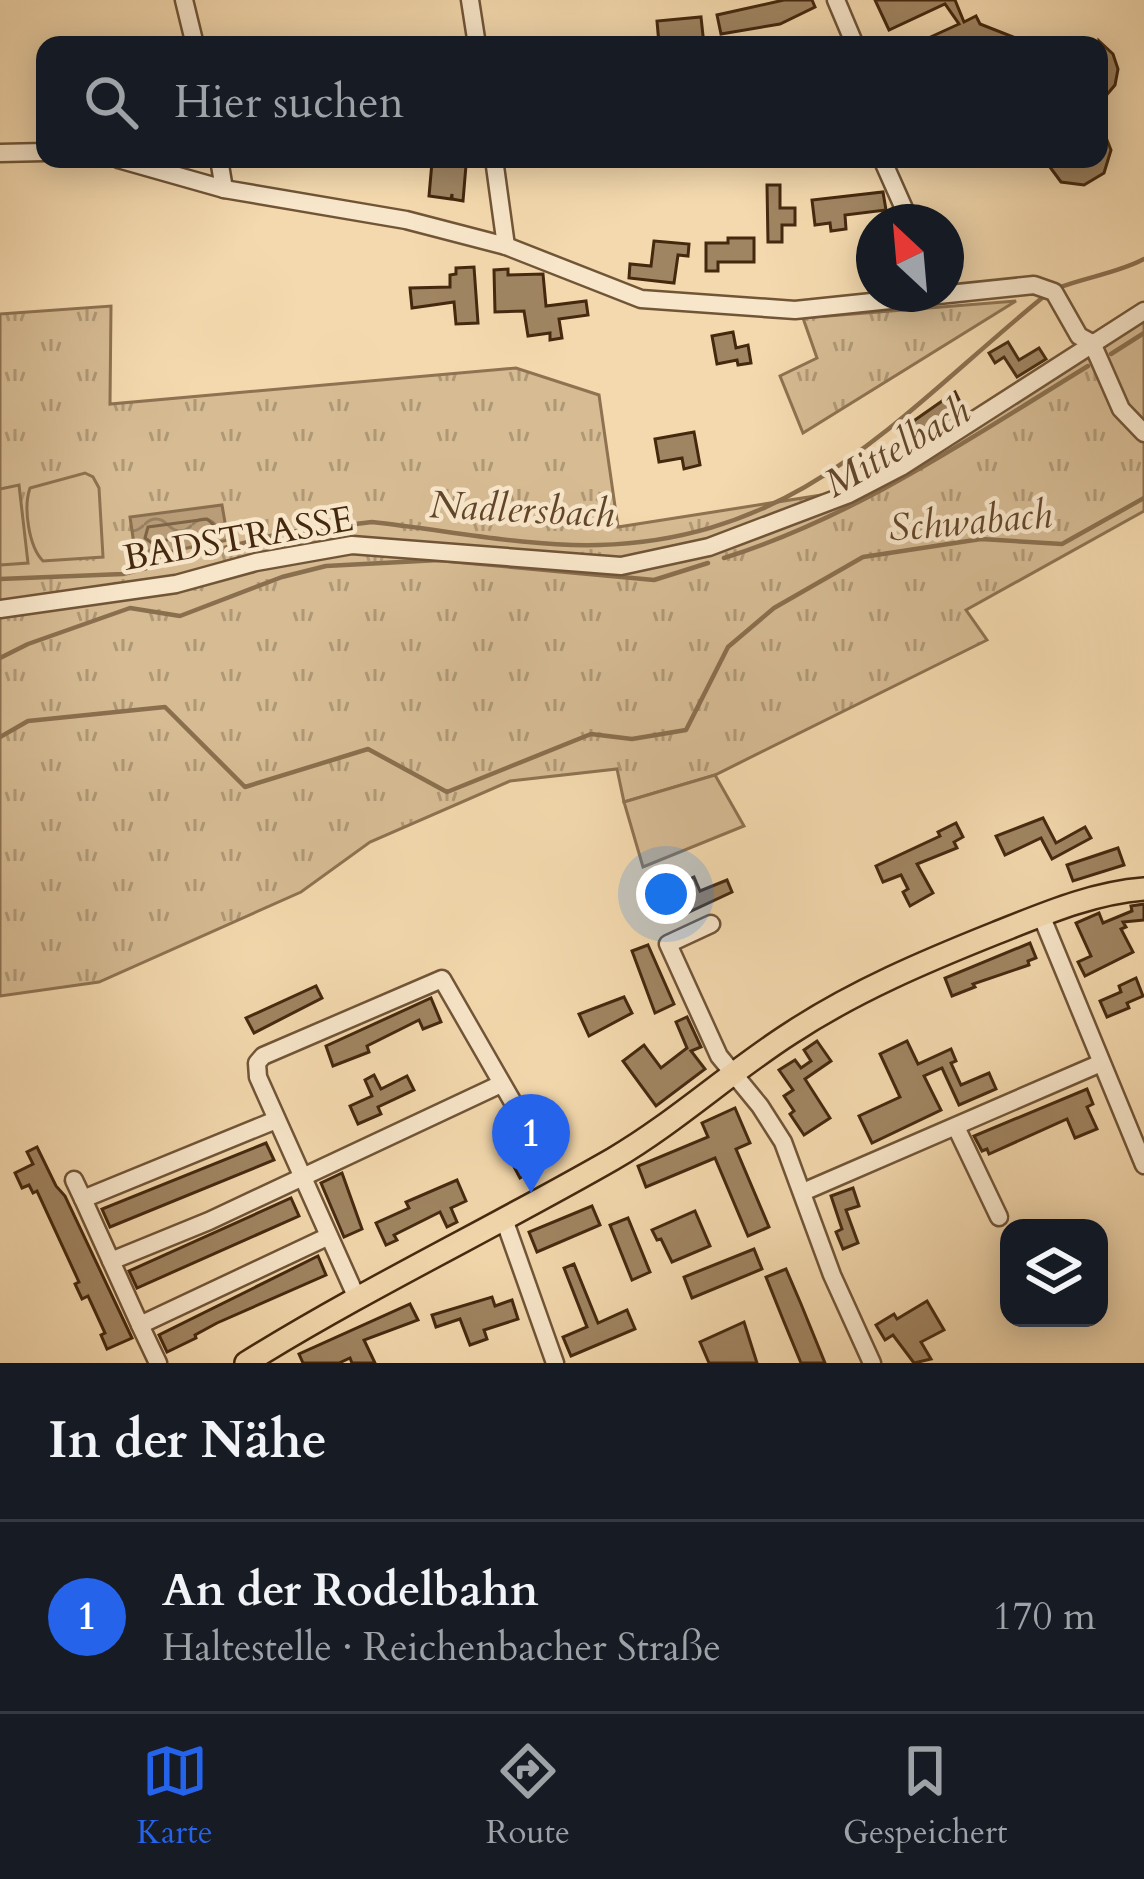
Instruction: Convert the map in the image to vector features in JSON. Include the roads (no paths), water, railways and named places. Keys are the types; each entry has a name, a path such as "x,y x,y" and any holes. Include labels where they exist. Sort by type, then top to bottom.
{"main road":[{"path":"246,1363 356,1296 614,1158 790,1034 857,994 1041,914 1144,889"}],"street":[{"path":"184,0 193,36"},
{"path":"470,0 476,36"},
{"path":"836,0 851,36"},
{"path":"0,153 36,152"},
{"path":"150,168 224,189 406,220 506,246 641,299 795,310 856,304"},
{"path":"220,168 224,189"},
{"path":"495,168 506,246"},
{"path":"885,168 902,204"},
{"path":"964,292 1034,285 1054,292 1079,336 1092,343 1121,409 1144,433"},
{"name":"BADSTRASSE","path":"0,609 176,584 256,562 352,545 595,566 648,563 709,547 879,479 1144,311"},
{"path":"1041,914 1144,1165"},
{"path":"711,925 668,944 719,1056 783,1142 832,1275 872,1363"},
{"path":"356,1296 300,1177 258,1077 257,1063 275,1050 442,979 526,1125"},
{"path":"803,1192 1101,1063"},
{"path":"111,1262 501,1084"},
{"path":"83,1199 276,1120"},
{"path":"956,1127 999,1217"},
{"path":"74,1180 158,1363"},
{"path":"504,1219 555,1363"},
{"path":"140,1325 327,1238"}],"water":[{"path":"222,505 228,540 136,558 130,517"}],"waterway":[{"name":"Nadlersbach","path":"1058,288 1144,259"},
{"name":"Nadlersbach","path":"0,579 123,574 282,533 372,522 571,545 670,537 733,520 790,495 843,463 1042,298"},
{"name":"Mittelbach","path":"1111,354 1144,333"},
{"name":"Mittelbach","path":"724,558 866,498 1088,366"},
{"name":"Schwabach","path":"0,737 28,721 165,707 245,787 368,749 447,792 591,734 632,739 686,730 728,647 774,608 863,557 981,539 1062,544 1144,498"},
{"name":"Mittelbach","path":"0,658 130,608 180,616 282,577 326,566 439,560 654,580 708,563"}],"place":[{"name":"An der Rodelbahn","path":"531,1193"}]}
